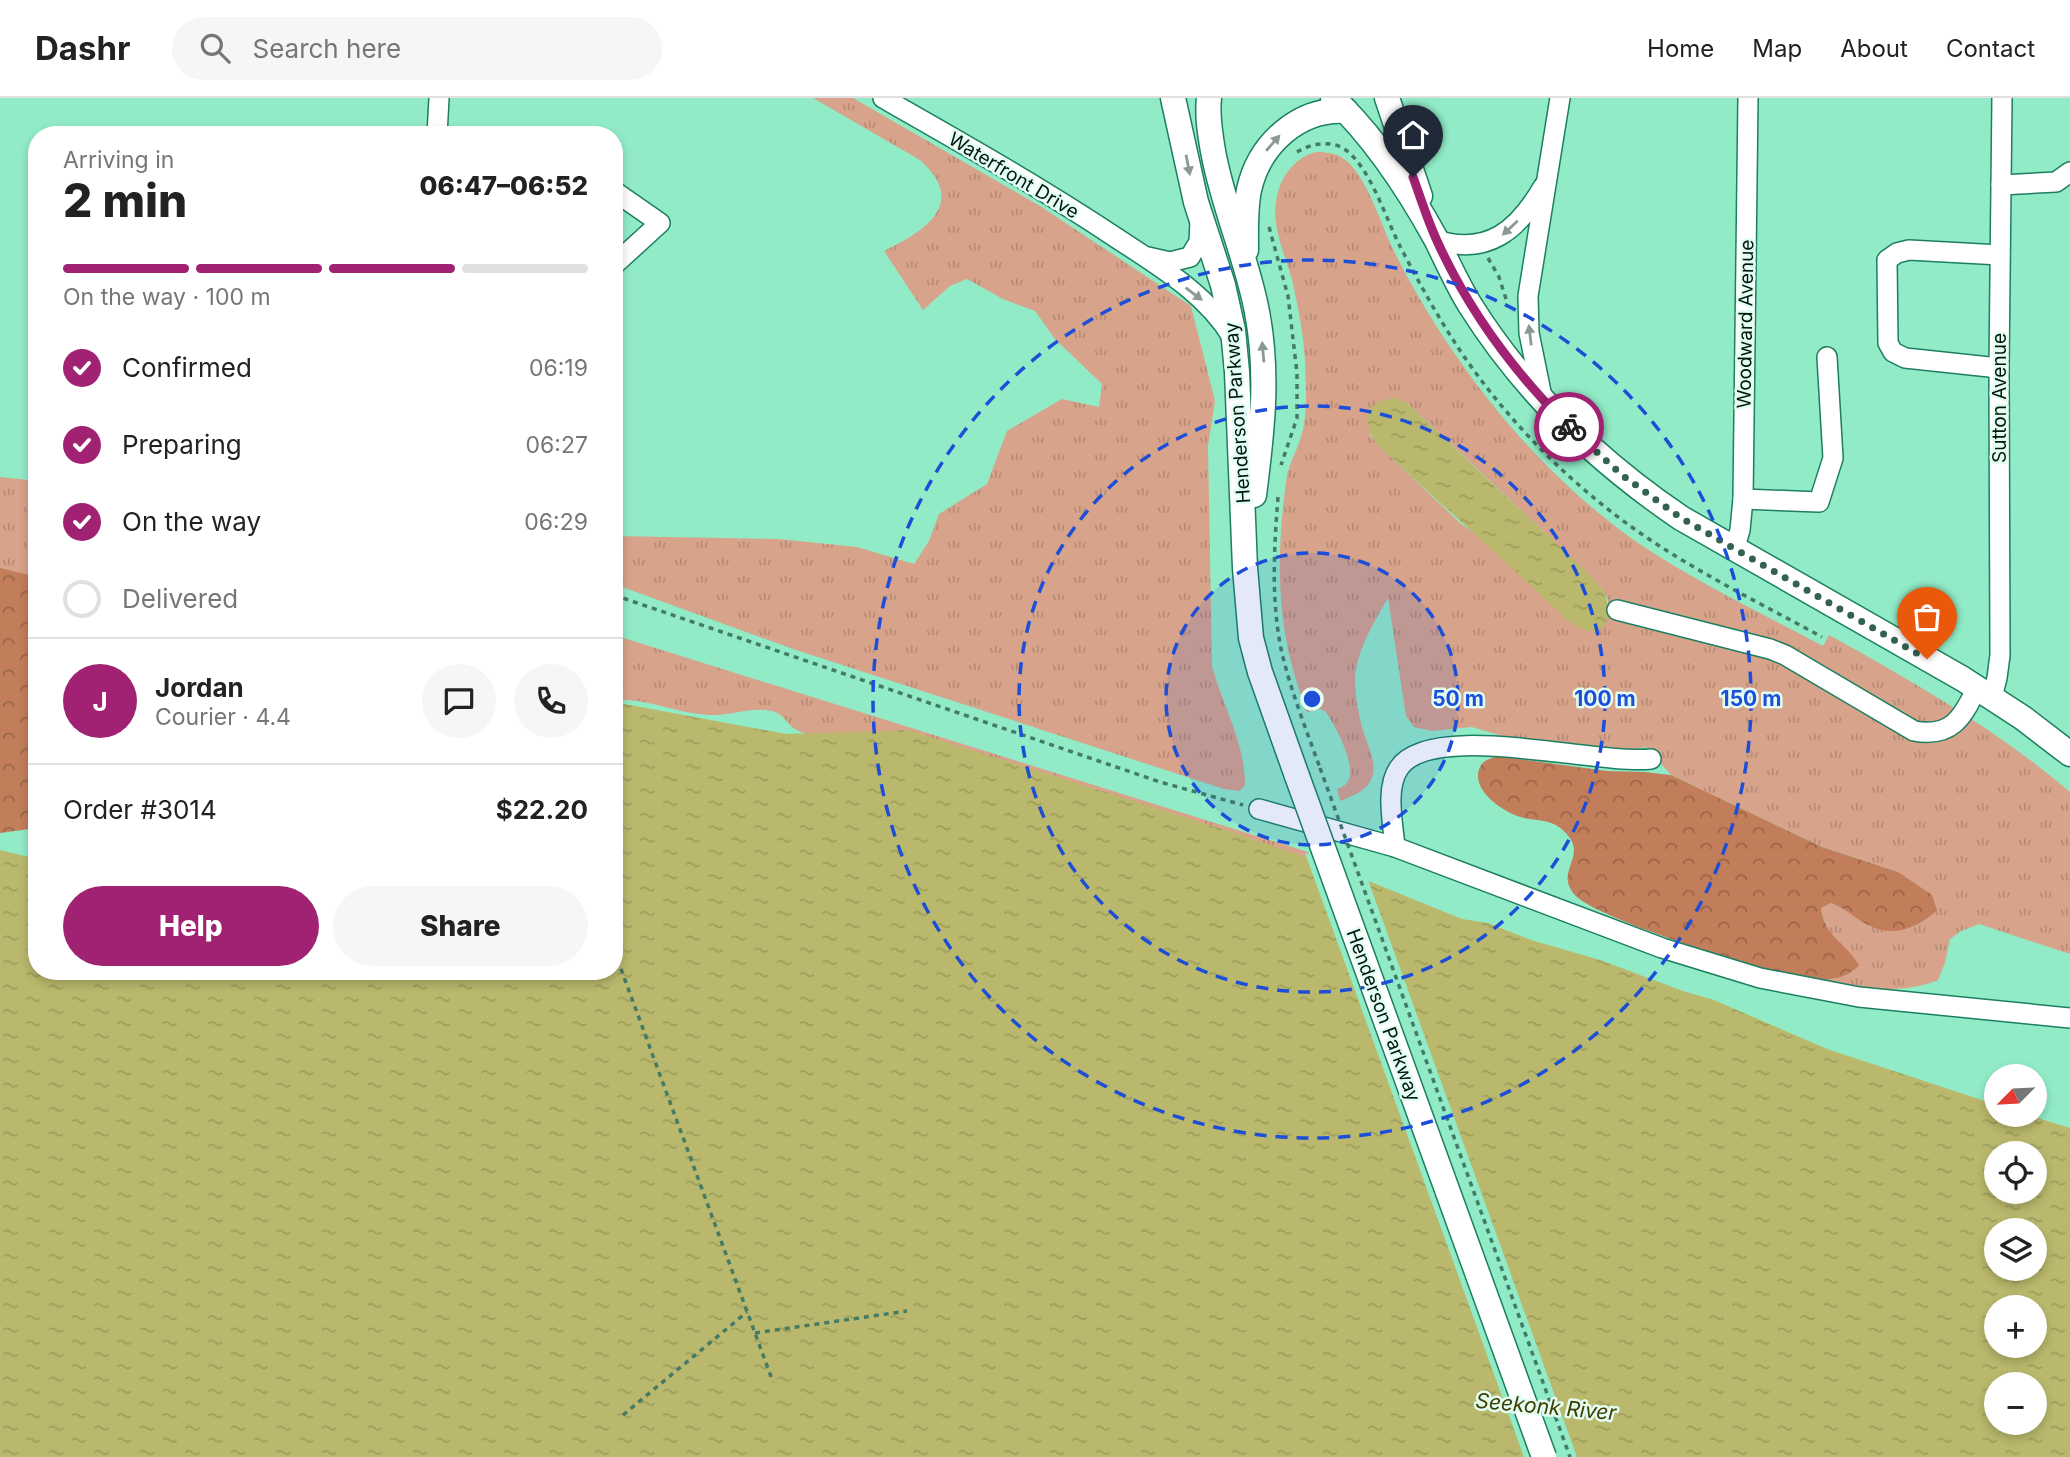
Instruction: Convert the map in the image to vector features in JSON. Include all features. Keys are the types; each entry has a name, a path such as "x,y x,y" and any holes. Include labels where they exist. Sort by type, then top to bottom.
{"main road":[{"path":"1157,98 1177,110"},
{"name":"Henderson Parkway","path":"1209,98 1210,128 1219,180 1249,278 1262,348 1264,402 1245,568"},
{"path":"1387,98 1436,240"},
{"path":"1249,278 1246,253 1247,202 1254,175 1265,153 1281,135 1299,121 1340,105 1383,156 1436,240 1483,325 1509,361 1544,401 1622,475 1681,518 1734,550 1984,692 2067,750"},
{"name":"Henderson Parkway","path":"1177,110 1200,216 1226,296 1235,342 1245,568 1253,649 1308,772 1544,1457"}],"street":[{"path":"437,126 439,98"},
{"name":"Waterfront Drive","path":"883,98 1041,188 1143,256 1205,303 1235,342"},
{"path":"1544,401 1533,358 1528,310 1560,98"},
{"name":"Woodward Avenue","path":"1734,550 1740,530 1743,499 1748,98"},
{"name":"Sutton Avenue","path":"1618,610 1770,649 1914,731 1927,733 1955,724 1997,678 2000,655 2002,98"},
{"path":"2001,185 2056,183 2070,172"},
{"path":"1436,240 1470,244 1486,243 1499,237 1531,206 1548,173"},
{"path":"623,197 660,223 623,257"},
{"name":"Waterfront Drive","path":"1143,256 1170,262 1190,257 1199,242 1200,216"},
{"path":"1999,368 1905,358 1893,352 1888,343 1887,260 1897,253 1909,250 2000,255"},
{"path":"1743,499 1819,502 1833,458 1827,357"},
{"path":"1395,848 1393,780 1399,767 1409,757 1422,751 1440,746 1479,745 1626,761 1651,759"},
{"path":"1259,809 1395,848 1661,948 1760,978 1859,998 2070,1018"}],"path":[{"path":"1294,154 1305,147 1329,143 1341,147 1351,155 1371,184 1413,271 1459,349 1499,401 1572,479 1624,521 1665,549 1822,637"},
{"path":"1268,218 1288,296 1297,373 1297,418 1281,466"},
{"path":"1485,254 1499,277 1507,302"},
{"path":"1278,490 1273,575 1278,628 1308,772 1570,1457"},
{"path":"623,598 1160,782 1259,809"},
{"path":"623,974 773,1382"},
{"path":"755,1333 907,1311"},
{"path":"623,1415 747,1312"}],"green space":[{"path":"813,98 853,98 1040,206 1191,306 1215,401 1208,446 1212,666 1241,754 1245,785 1240,791 1224,789 796,650 623,587 623,536 778,539 857,547 914,564 929,541 939,514 987,484 1007,431 1062,399 1099,407 1102,384 1055,339 1035,311 1003,299 967,279 950,286 923,310 884,251 927,225 941,202 941,190 934,175 920,160"},
{"path":"1316,152 1330,153 1350,164 1369,193 1409,279 1464,367 1522,439 1590,506 1638,543 1706,584 1823,646 1829,635 1923,689 1984,727 2070,792 2070,954 1979,924 1950,939 1938,980 1924,985 1892,989 1858,988 1810,981 1833,979 1854,971 1830,932 1821,908 1831,903 1844,907 1871,927 1898,872 1822,847 1671,775 1646,747 1628,750 1519,741 1472,727 1432,731 1414,727 1406,716 1388,598 1363,647 1355,678 1358,709 1373,760 1373,773 1365,788 1340,801 1337,789 1349,779 1347,754 1325,711 1320,709 1307,712 1286,640 1281,595 1281,527 1286,482 1303,428 1306,391 1300,321 1292,280 1277,232 1275,212 1280,185 1288,171","holes":["1407,403 1602,589 1608,600 1609,611 1485,541 1460,523 1377,444 1370,434"]},
{"path":"0,477 28,480 28,610 0,590"},
{"path":"0,568 28,575 28,829 0,833"},
{"path":"623,638 1308,852 1314,876 810,735 795,729 775,712 751,710 710,715 623,700"},
{"path":"1497,756 1607,771 1671,775 1822,847 1898,872 1932,895 1937,910 1914,926 1888,931 1870,926 1831,903 1821,908 1831,932 1859,965 1843,976 1810,981 1646,930 1587,904 1573,893 1568,884 1568,876 1574,853 1573,845 1559,827 1516,816 1491,800 1484,792 1478,776 1480,767"}],"water":[{"path":"1394,398 1407,403 1593,578 1601,588 1608,607 1604,626 1589,631 1568,621 1377,444 1369,428 1368,414 1376,404"},
{"name":"Seekonk River","path":"623,704 786,734 908,730 1235,833 1329,865 1462,919 1488,923 1531,940 1600,960 1714,1000 1827,1049 1984,1101 1984,1127 2048,1127 2048,1121 2070,1128 2070,1457 0,1457 0,850 28,857 28,980 623,980"}],"pier":[{"path":"1305,853 1367,877 1577,1457 1524,1457"}],"way so far":[{"path":"1569,427 1622,475 1681,518 1927,659"}],"route":[{"path":"1413,177 1436,240 1468,302 1520,374 1569,427"}]}
